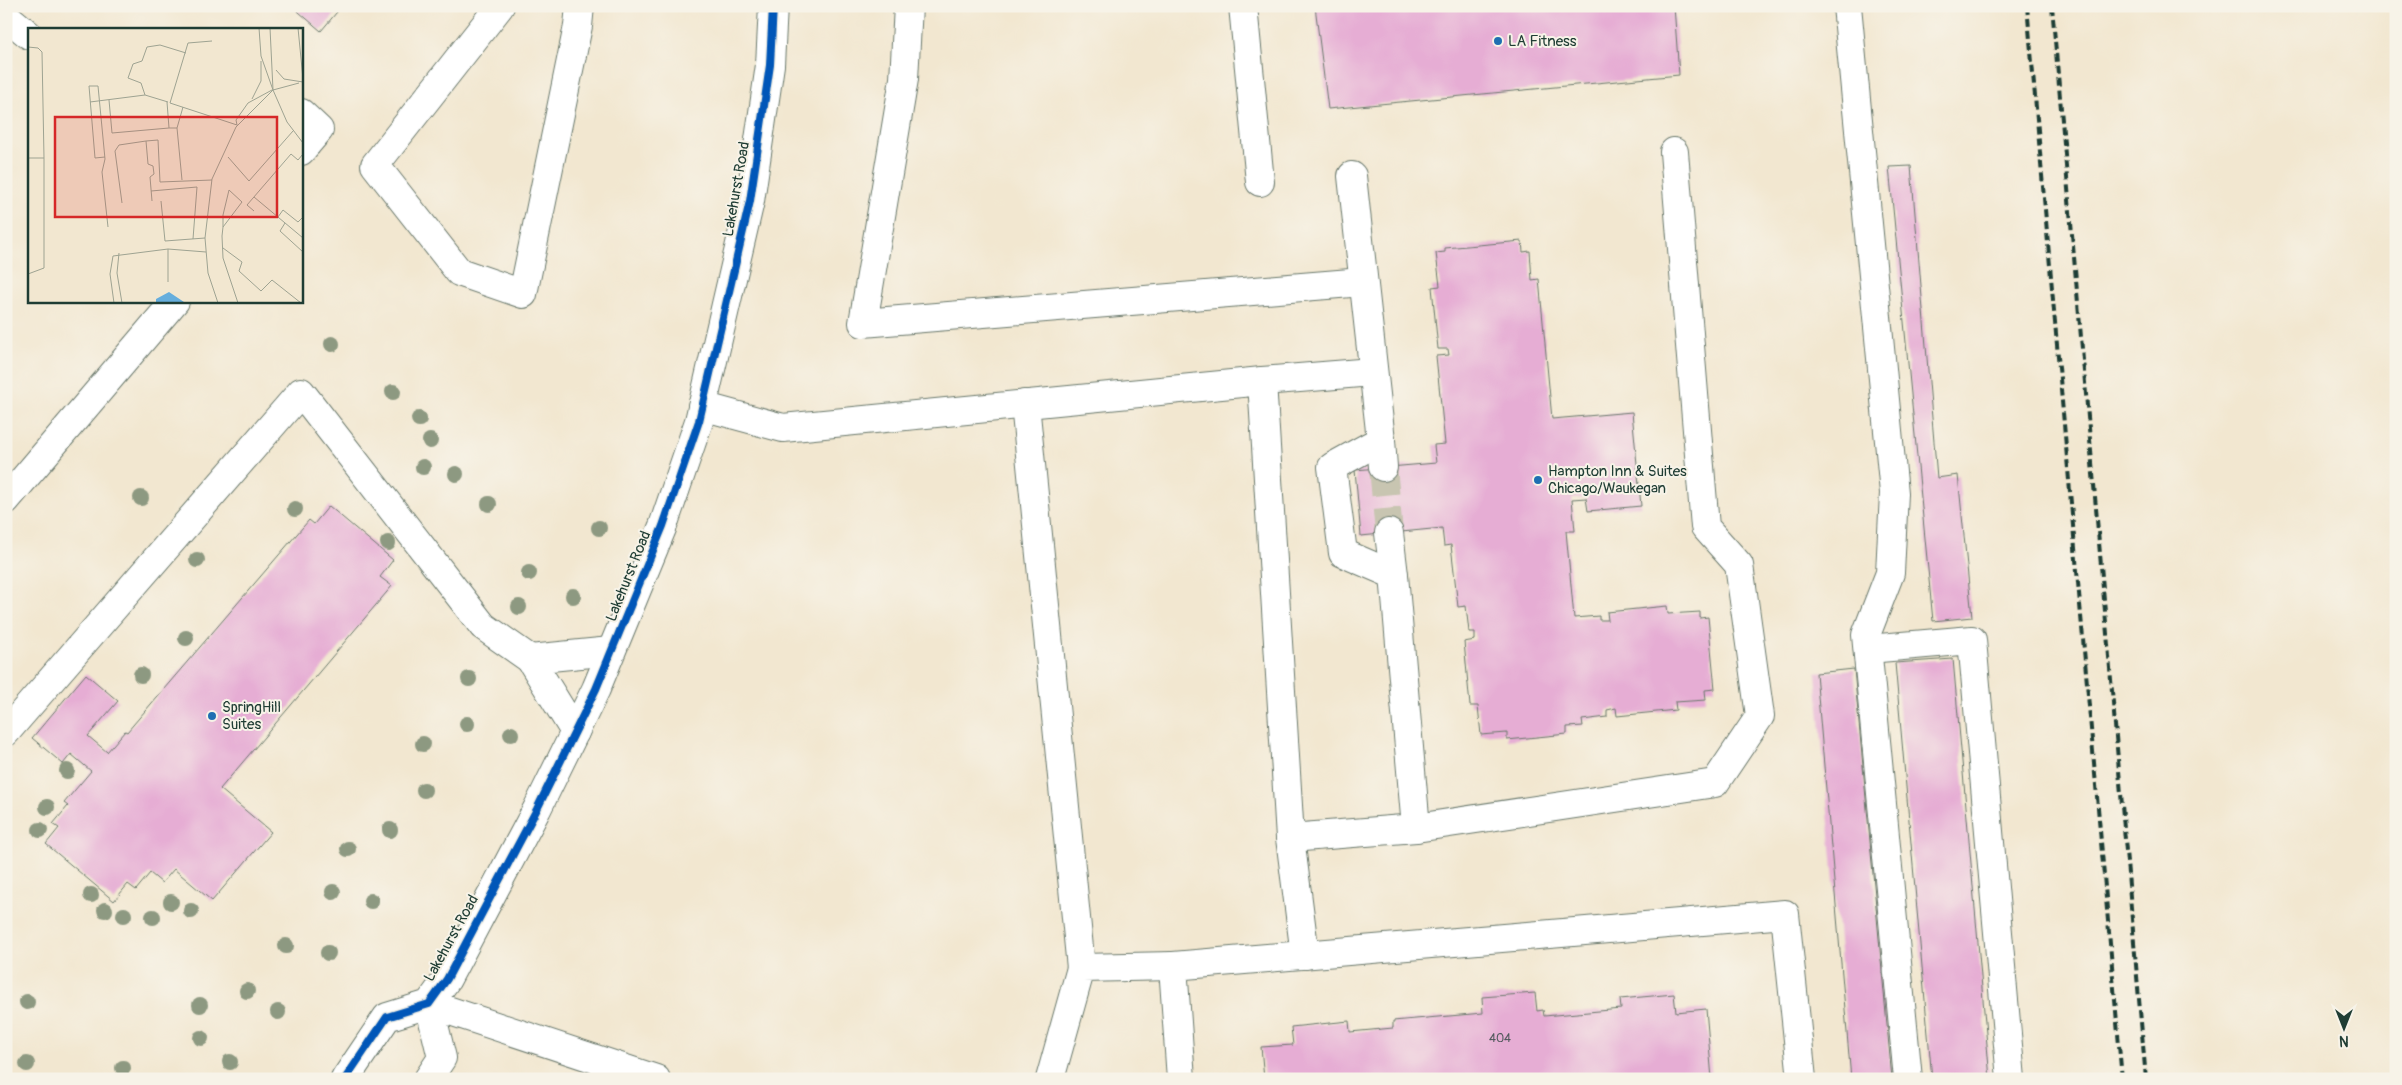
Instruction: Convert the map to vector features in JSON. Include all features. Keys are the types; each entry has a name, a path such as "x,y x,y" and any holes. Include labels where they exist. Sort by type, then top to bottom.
{"street":[{"path":"500,6 375,165 459,272 523,294 578,26 580,6"},
{"name":"Lakehurst Road","path":"345,1079 387,1017 429,1004 447,979 537,809 575,732 611,652 663,526 702,406 750,201 770,66 773,6"},
{"path":"908,6 904,79 863,323 1363,282"},
{"path":"1243,6 1260,182"},
{"path":"1847,6 1894,493 1890,573 1866,635 1908,1079"},
{"path":"6,16 28,34"},
{"path":"302,114 319,130 302,150"},
{"path":"1290,838 1416,828 1715,783 1760,716 1739,565 1706,527 1674,152"},
{"path":"1352,176 1383,467"},
{"path":"6,500 174,302"},
{"path":"702,406 784,428 1372,372"},
{"path":"1262,381 1290,838 1305,955"},
{"path":"6,732 301,392 483,626 530,659 575,732"},
{"path":"1025,404 1081,968 1050,1079"},
{"path":"1381,440 1332,467 1342,553 1394,575"},
{"path":"1389,534 1416,828"},
{"path":"1868,650 1972,640 2011,1079"},
{"path":"530,659 611,652"},
{"path":"1081,968 1173,966 1785,914 1802,1079"},
{"path":"1173,966 1181,1079"},
{"path":"429,1004 656,1079"},
{"name":"Lakehurst Road","path":"428,1079 442,1058 429,1004"}],"building":[{"path":"292,6 342,6 321,31"},
{"name":"LA Fitness","path":"1315,6 1674,6 1679,75 1328,109"},
{"path":"1911,166 1937,478 1958,475 1972,617 1933,621 1889,167"},
{"name":"Hampton Inn & Suites Chicago/Waukegan","path":"1522,241 1523,252 1530,251 1532,280 1539,279 1552,419 1632,412 1641,506 1588,511 1586,498 1572,499 1575,531 1566,531 1574,618 1599,616 1599,620 1608,620 1607,612 1667,606 1668,614 1700,612 1700,618 1708,617 1715,689 1705,690 1706,700 1675,702 1676,710 1617,716 1616,708 1607,710 1607,717 1582,720 1583,726 1567,727 1567,734 1507,740 1507,733 1481,735 1478,706 1470,706 1464,642 1475,640 1475,632 1469,632 1466,606 1458,607 1451,545 1444,546 1442,528 1361,536 1355,470 1436,463 1434,445 1445,444 1436,356 1449,355 1448,349 1438,349 1432,287 1440,286 1436,253 1445,252 1445,248"},
{"name":"SpringHill Suites","path":"329,506 393,560 380,577 392,586 220,789 271,832 212,901 174,869 162,883 150,873 136,890 128,884 114,901 46,844 59,828 53,824 68,806 64,803 91,771 71,754 63,764 32,738 86,674 118,701 88,736 107,752 125,731 127,732 309,520 314,524"},
{"path":"1953,659 1990,1079 1932,1079 1895,663"},
{"path":"1854,669 1892,1079 1851,1079 1816,673"},
{"path":"1535,993 1537,1011 1543,1010 1544,1016 1621,1009 1620,999 1674,994 1676,1012 1706,1009 1712,1079 1264,1079 1261,1047 1293,1045 1291,1027 1349,1021 1350,1032 1393,1028 1393,1021 1483,1013 1482,997"}],"tunnel":[{"path":"1383,467 1389,533"}],"railway":[{"path":"2027,6 2122,1079"},
{"path":"2052,6 2146,1079"}],"cycle path":[{"path":"345,1079 387,1017 429,1004 447,979 537,809 596,689 663,526 699,421 750,201 770,65 773,6"}],"place":[{"name":"LA Fitness","path":"1498,41"},
{"name":"Hampton Inn & Suites Chicago/Waukegan","path":"1538,480"},
{"name":"SpringHill Suites","path":"212,716"}]}
